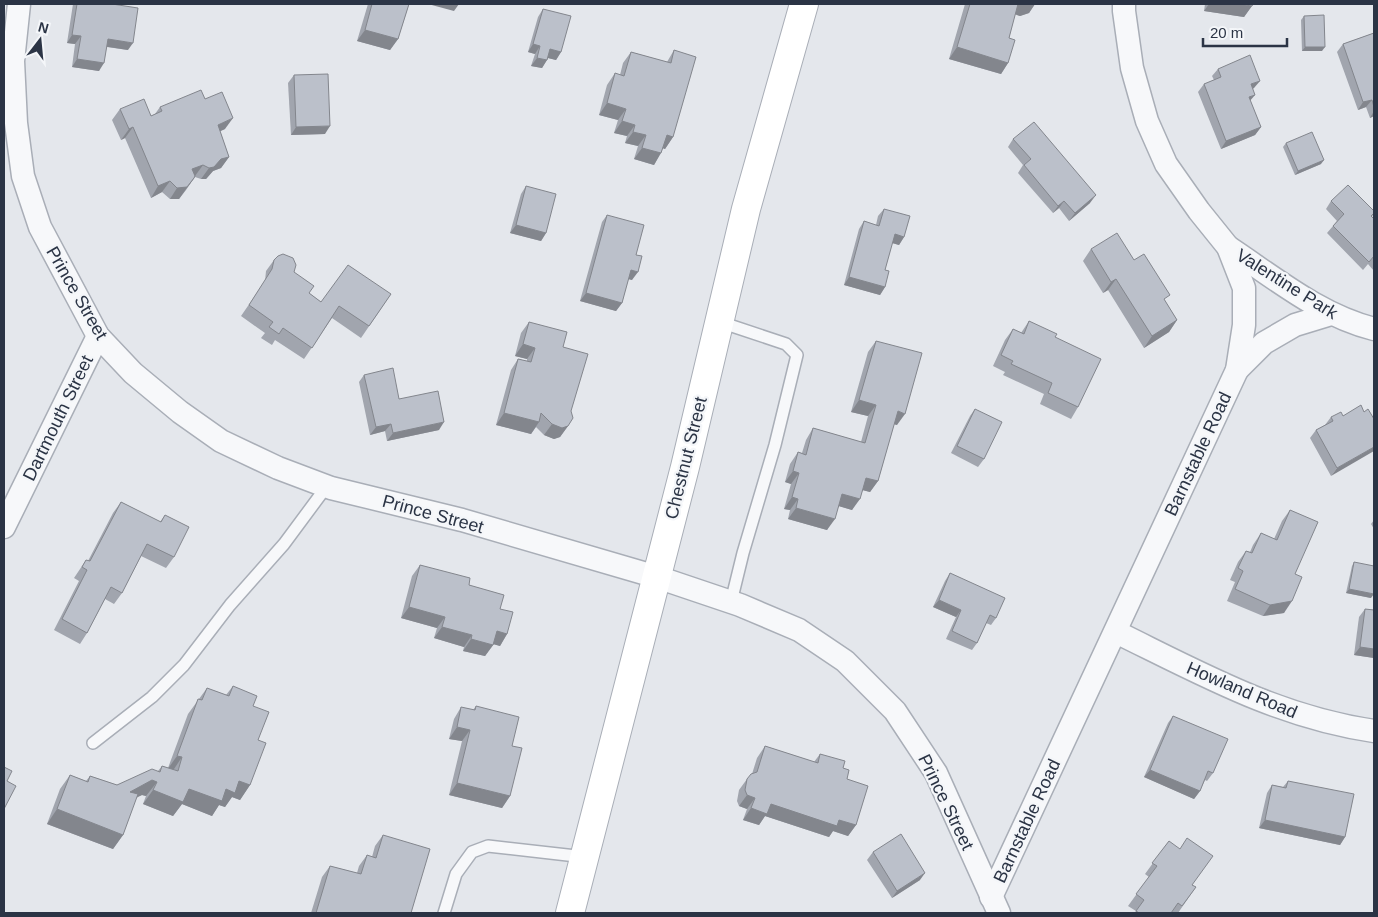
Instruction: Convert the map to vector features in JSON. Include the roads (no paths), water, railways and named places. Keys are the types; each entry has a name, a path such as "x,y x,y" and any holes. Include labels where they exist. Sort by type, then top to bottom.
{"main road":[{"name":"Chestnut Street","path":"570,913 657,577 746,209 804,4"}],"street":[{"name":"Prince Street","path":"19,4 13,61 16,123 23,176 40,227 98,336 133,373 180,412 221,441 278,468 327,486 462,520 657,577 731,602 800,630 845,661 895,711 936,773 995,905"},
{"name":"Barnstable Road","path":"995,905 1116,632 1237,370 1244,325 1244,288 1228,247 1199,211 1166,164 1147,121 1132,68 1124,4"},
{"name":"Valentine Park","path":"1228,247 1294,292 1331,314 1374,329"},
{"path":"1237,370 1264,343 1295,325 1331,314"},
{"name":"Dartmouth Street","path":"4,528 98,336"},
{"name":"Howland Road","path":"1116,632 1245,695 1292,713 1344,727 1374,731"}],"lane":[{"path":"719,322 786,344 797,355 775,445 743,553 731,602"},
{"path":"93,743 152,697 184,666 230,605 284,544 327,486"},
{"path":"444,913 456,874 472,852 488,846 584,857"}]}
